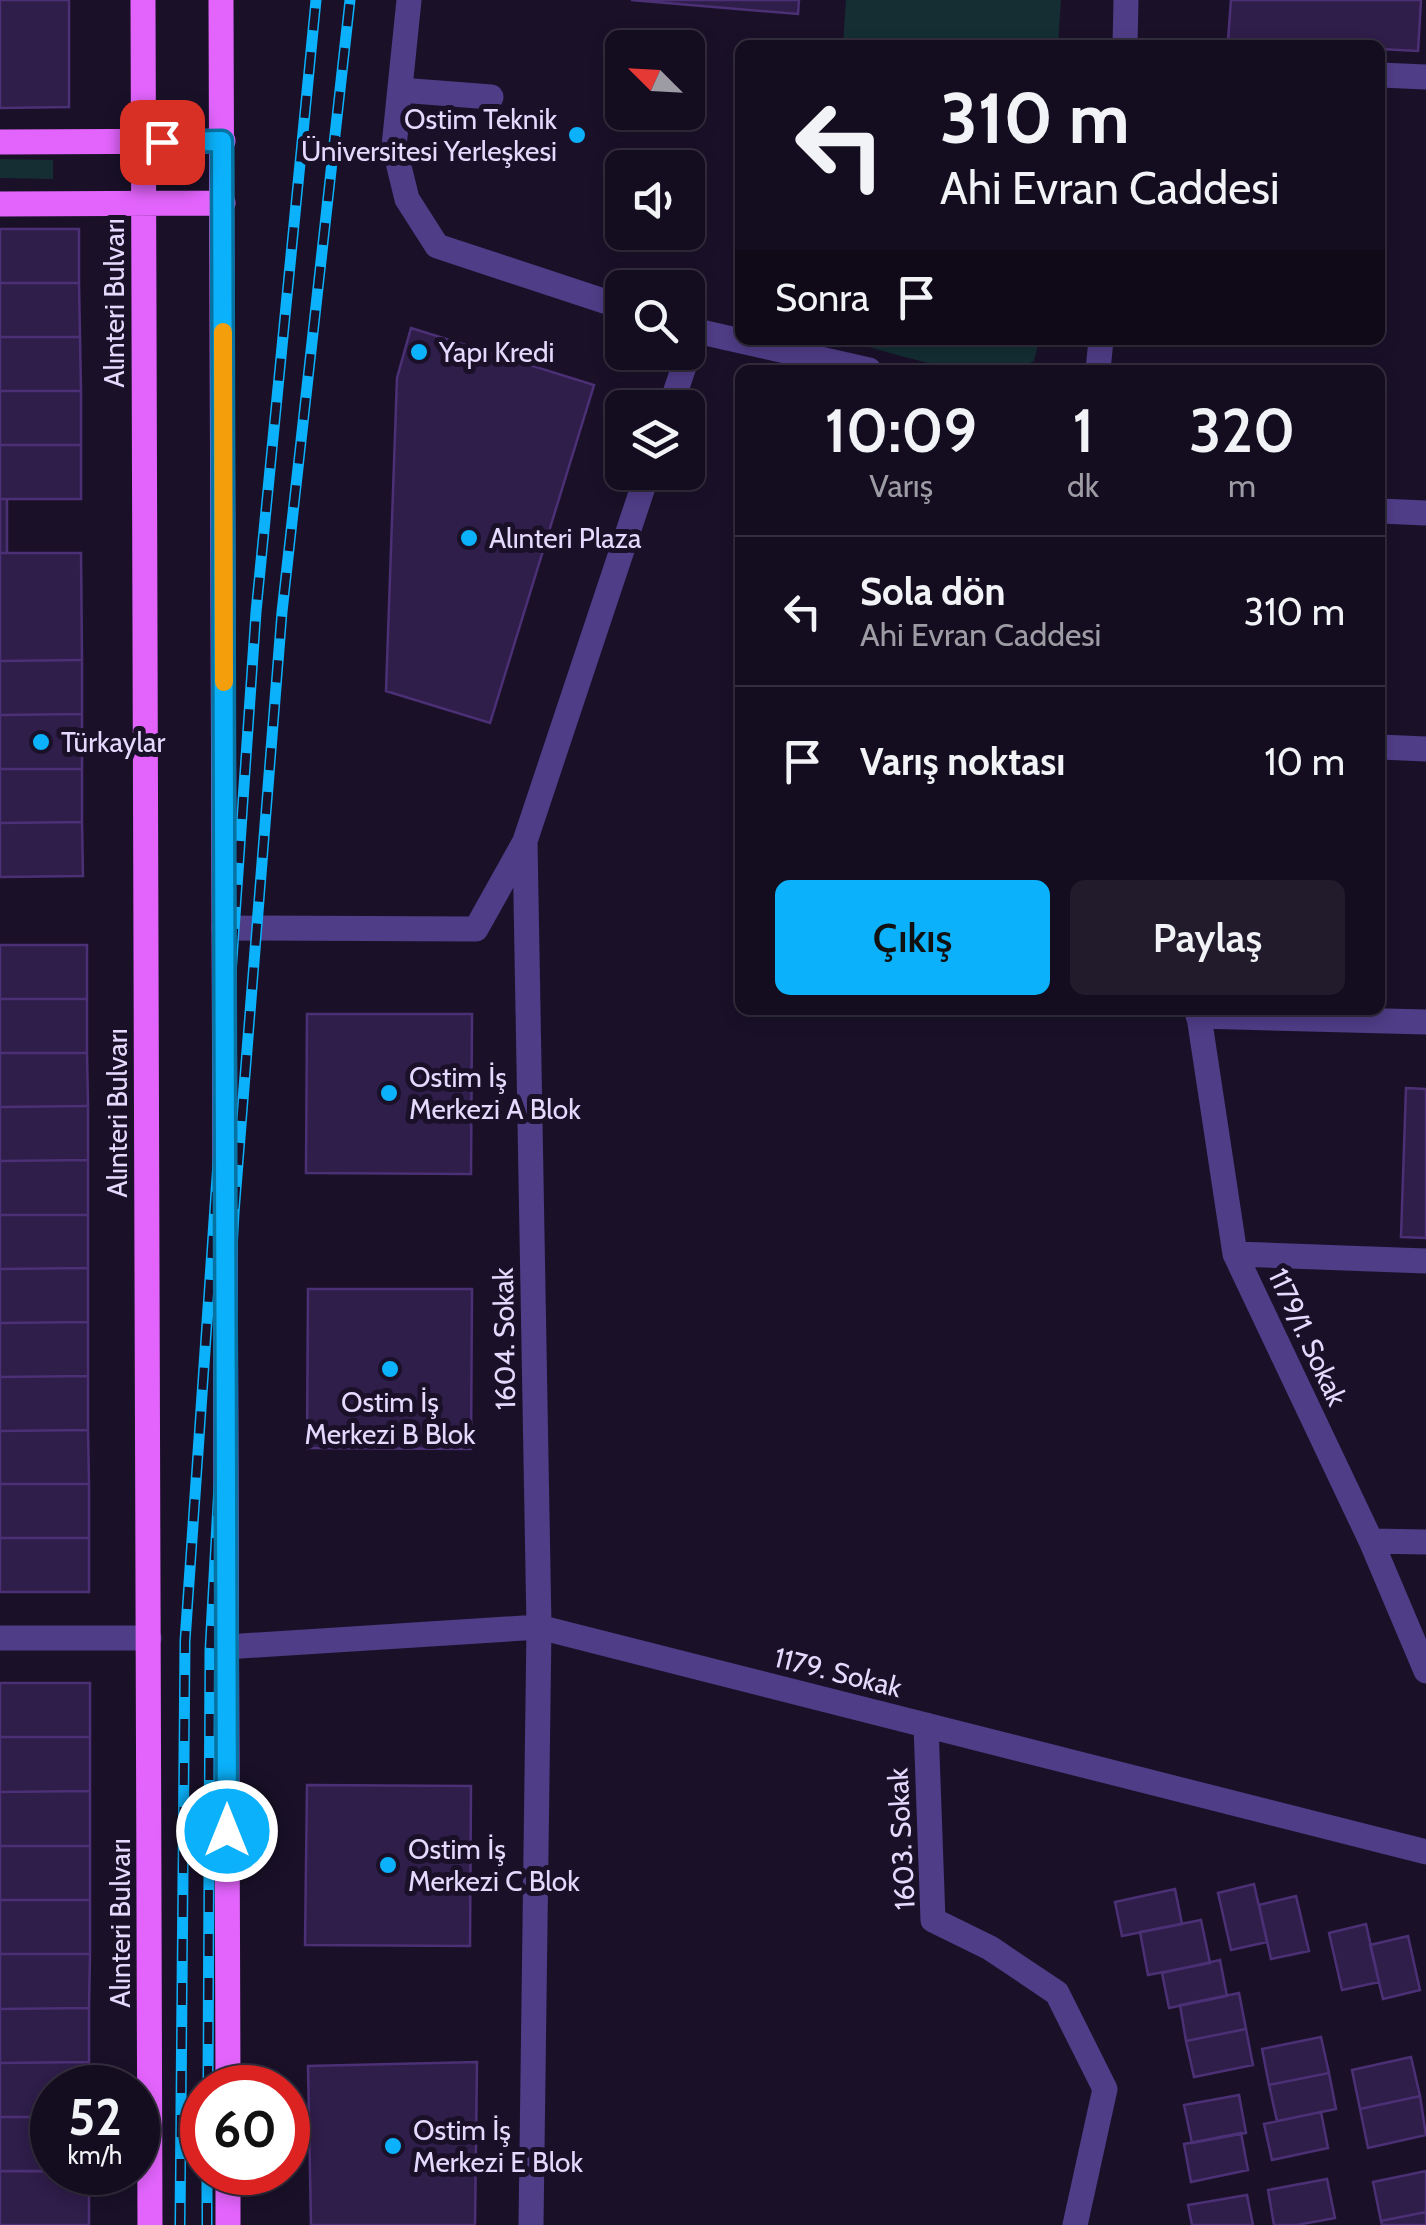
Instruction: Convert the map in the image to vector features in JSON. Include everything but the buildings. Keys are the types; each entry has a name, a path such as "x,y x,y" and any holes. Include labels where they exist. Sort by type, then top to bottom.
{"main road":[{"name":"Alınteri Bulvarı","path":"143,0 150,2225"},
{"path":"222,0 228,2065"},
{"path":"0,142 222,141"},
{"path":"0,204 223,203"},
{"path":"228,2195 228,2225"}],"street":[{"path":"409,0 394,146 407,200 437,246 605,301"},
{"path":"1124,40 1126,0"},
{"path":"1385,75 1426,77"},
{"path":"400,90 490,97"},
{"path":"705,333 735,340"},
{"path":"758,345 847,365"},
{"name":"1604. Sokak","path":"531,2225 540,1627 525,841 642,490"},
{"path":"1385,511 1426,513"},
{"path":"1385,747 1426,749"},
{"path":"224,928 476,929 525,841"},
{"name":"1179/1. Sokak","path":"1198,1015 1236,1254 1371,1541 1426,1671"},
{"path":"1249,1015 1426,1022"},
{"path":"1236,1254 1426,1261"},
{"path":"1371,1541 1426,1542"},
{"name":"1179. Sokak","path":"226,1647 540,1627 1426,1852"},
{"path":"0,1638 149,1638"},
{"name":"1603. Sokak","path":"926,1726 933,1920 990,1948 1056,1993 1105,2089 1074,2225"}],"green space":[{"path":"846,0 1061,0 1058,40 843,40"},
{"path":"0,159 53,160 53,179 0,178"},
{"path":"862,345 1038,345 1034,361 1023,365 939,365"}],"railway":[{"path":"180,2225 185,1641 256,612 316,0"},
{"path":"208,2065 210,1650 234,1213 282,612 350,0"},
{"path":"207,2195 207,2225"}],"slow traffic":[{"path":"223,332 224,682"}],"place":[{"name":"Ostim Teknik Üniversitesi Yerleşkesi","path":"577,135"},
{"name":"Yapı Kredi","path":"419,352"},
{"name":"Alınteri Plaza","path":"469,538"},
{"name":"Türkaylar","path":"41,742"},
{"name":"Ostim İş Merkezi A Blok","path":"389,1093"},
{"name":"Ostim İş Merkezi B Blok","path":"390,1369"},
{"name":"Ostim İş Merkezi C Blok","path":"388,1865"},
{"name":"Ostim İş Merkezi E Blok","path":"393,2146"}],"route":[{"path":"162,142 222,141 227,1831"}]}
